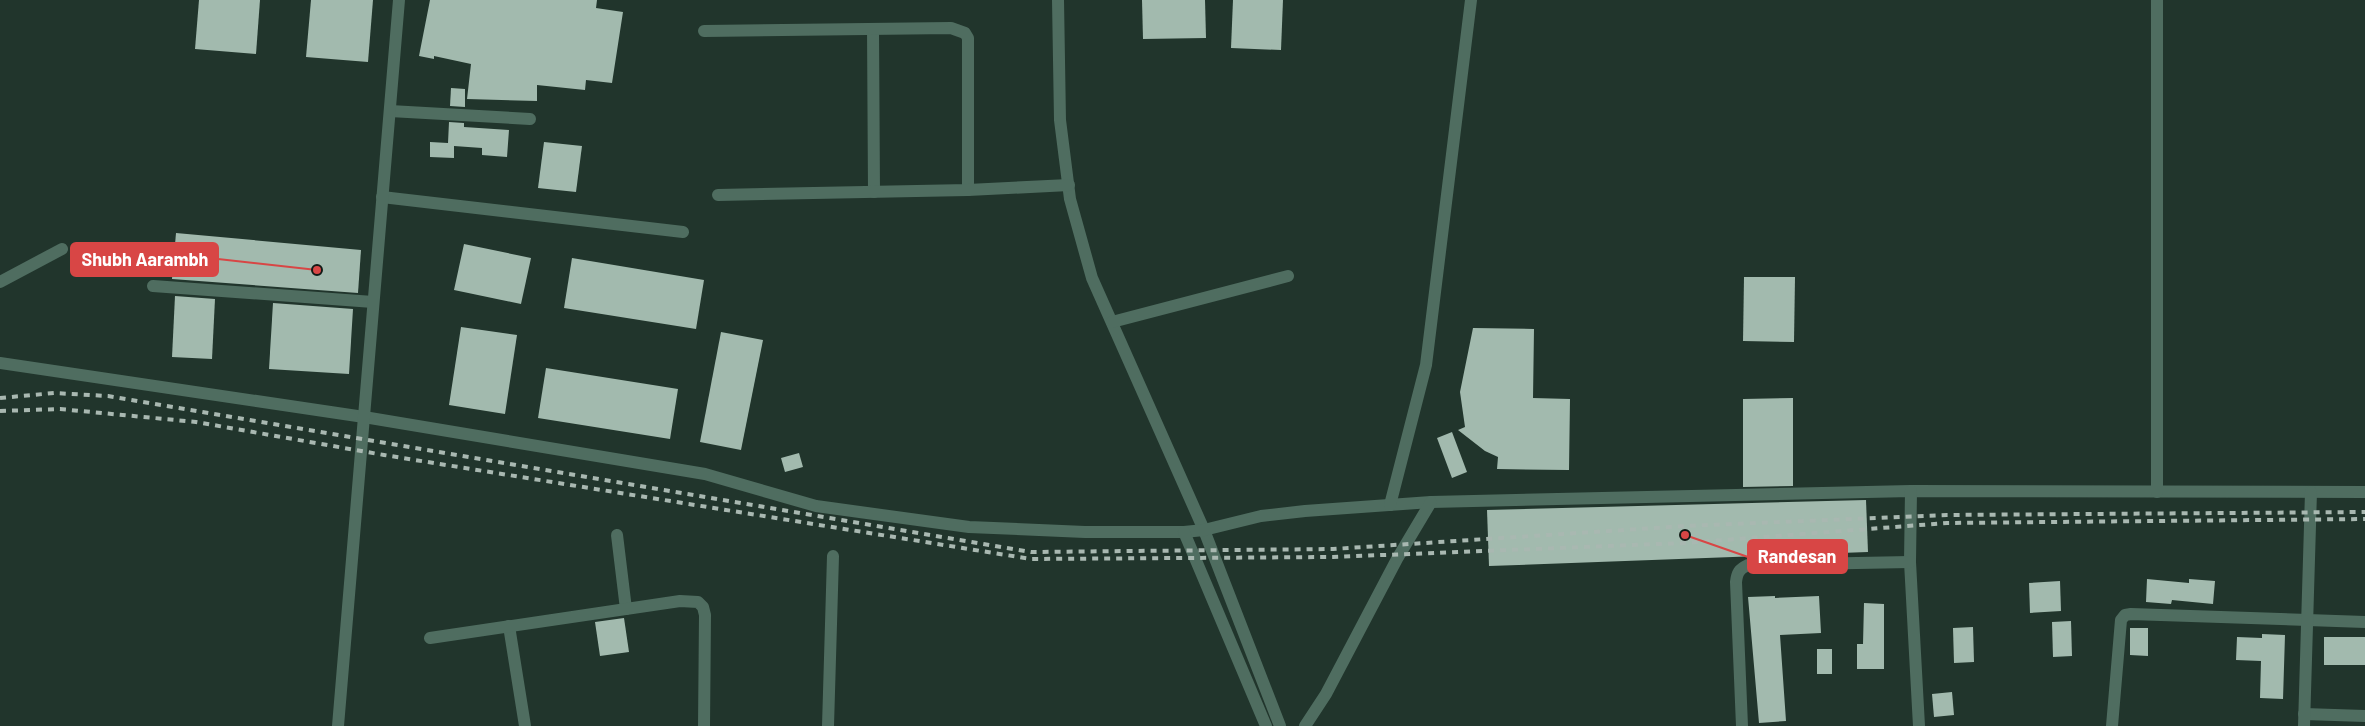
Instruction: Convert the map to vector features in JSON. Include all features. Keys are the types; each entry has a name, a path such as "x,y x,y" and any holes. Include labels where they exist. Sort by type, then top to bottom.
{"street":[{"path":"338,726 399,0"},
{"path":"1058,0 1060,120 1070,199 1092,278 1204,530 1280,726"},
{"path":"1390,505 1426,365 1471,0"},
{"path":"2157,0 2157,492"},
{"path":"704,31 951,28 965,33 968,38 968,190"},
{"path":"874,29 874,192"},
{"path":"390,111 530,119"},
{"path":"718,195 968,190 1068,185"},
{"path":"382,197 683,232"},
{"path":"0,282 62,249"},
{"path":"1112,322 1288,276"},
{"path":"153,286 373,302"},
{"path":"0,363 364,417 705,474 816,506 969,527 1085,532 1184,532 1204,530 1261,516 1431,502 1911,491 2365,492"},
{"path":"1911,491 1910,562 1919,726"},
{"path":"2311,492 2304,720 2365,716"},
{"path":"1305,726 1326,694 1397,559 1431,502"},
{"path":"1184,532 1266,726"},
{"path":"617,535 626,609"},
{"path":"828,726 833,556"},
{"path":"1742,726 1736,582 1737,573 1741,568 1748,565 1910,562"},
{"path":"430,638 690,600 698,602 703,607 704,726"},
{"path":"2112,726 2121,620 2125,615 2365,622"},
{"path":"509,626 524,726"}],"building":[{"path":"199,0 260,0 256,54 195,49"},
{"path":"311,0 373,0 368,62 306,57"},
{"path":"430,0 597,0 596,8 623,12 612,83 586,80 585,90 537,85 537,101 467,99 471,64 434,56 434,59 419,56"},
{"path":"1142,0 1205,0 1206,38 1143,39"},
{"path":"1233,0 1283,0 1281,50 1231,48"},
{"path":"451,88 465,89 465,107 450,106"},
{"path":"449,122 464,123 464,127 509,130 507,157 482,155 482,148 454,146 454,158 430,157 430,142 448,143"},
{"path":"544,142 582,146 576,192 538,188"},
{"path":"176,233 361,250 358,293 172,279"},
{"path":"464,244 531,258 521,304 454,290"},
{"path":"572,258 704,280 696,329 564,308"},
{"path":"1744,277 1795,277 1794,342 1743,341"},
{"path":"175,296 215,299 212,359 172,357"},
{"path":"273,303 353,309 349,374 269,369"},
{"path":"461,327 517,335 505,414 449,405"},
{"path":"1473,328 1534,329 1533,398 1570,399 1569,470 1497,469 1498,457 1485,451 1458,430 1465,427 1460,392"},
{"path":"721,332 763,340 741,450 700,442"},
{"path":"546,368 678,389 670,439 538,418"},
{"path":"1793,398 1793,486 1743,487 1743,399"},
{"path":"1452,432 1467,472 1452,478 1437,438"},
{"path":"799,453 803,467 785,472 781,458"},
{"path":"1866,500 1868,552 1489,566 1487,510"},
{"path":"2147,579 2189,583 2189,579 2215,581 2213,604 2172,600 2171,604 2146,602"},
{"path":"2060,581 2061,611 2030,613 2029,583"},
{"path":"1775,596 1775,598 1819,596 1821,633 1780,635 1786,721 1759,723 1748,597"},
{"path":"1864,603 1884,604 1884,669 1857,669 1857,644 1863,644"},
{"path":"624,618 629,652 600,656 595,622"},
{"path":"2071,621 2072,656 2053,657 2052,622"},
{"path":"1973,627 1974,662 1954,663 1953,628"},
{"path":"2130,628 2148,628 2148,656 2130,655"},
{"path":"2262,634 2285,635 2283,699 2260,698 2261,661 2236,660 2237,637 2262,638"},
{"path":"2324,637 2365,637 2365,665 2324,665"},
{"path":"1817,649 1832,649 1832,674 1817,674"},
{"path":"1952,692 1954,715 1934,717 1932,694"}],"railway":[{"path":"0,398 54,393 108,396 1031,552 1333,549 1685,526 1947,515 2365,512"},
{"path":"0,411 60,409 196,422 384,455 1031,559 1333,557 1684,543 1947,523 2365,519"}],"place":[{"name":"Shubh Aarambh","path":"317,270"},
{"name":"Randesan","path":"1685,535"}]}
